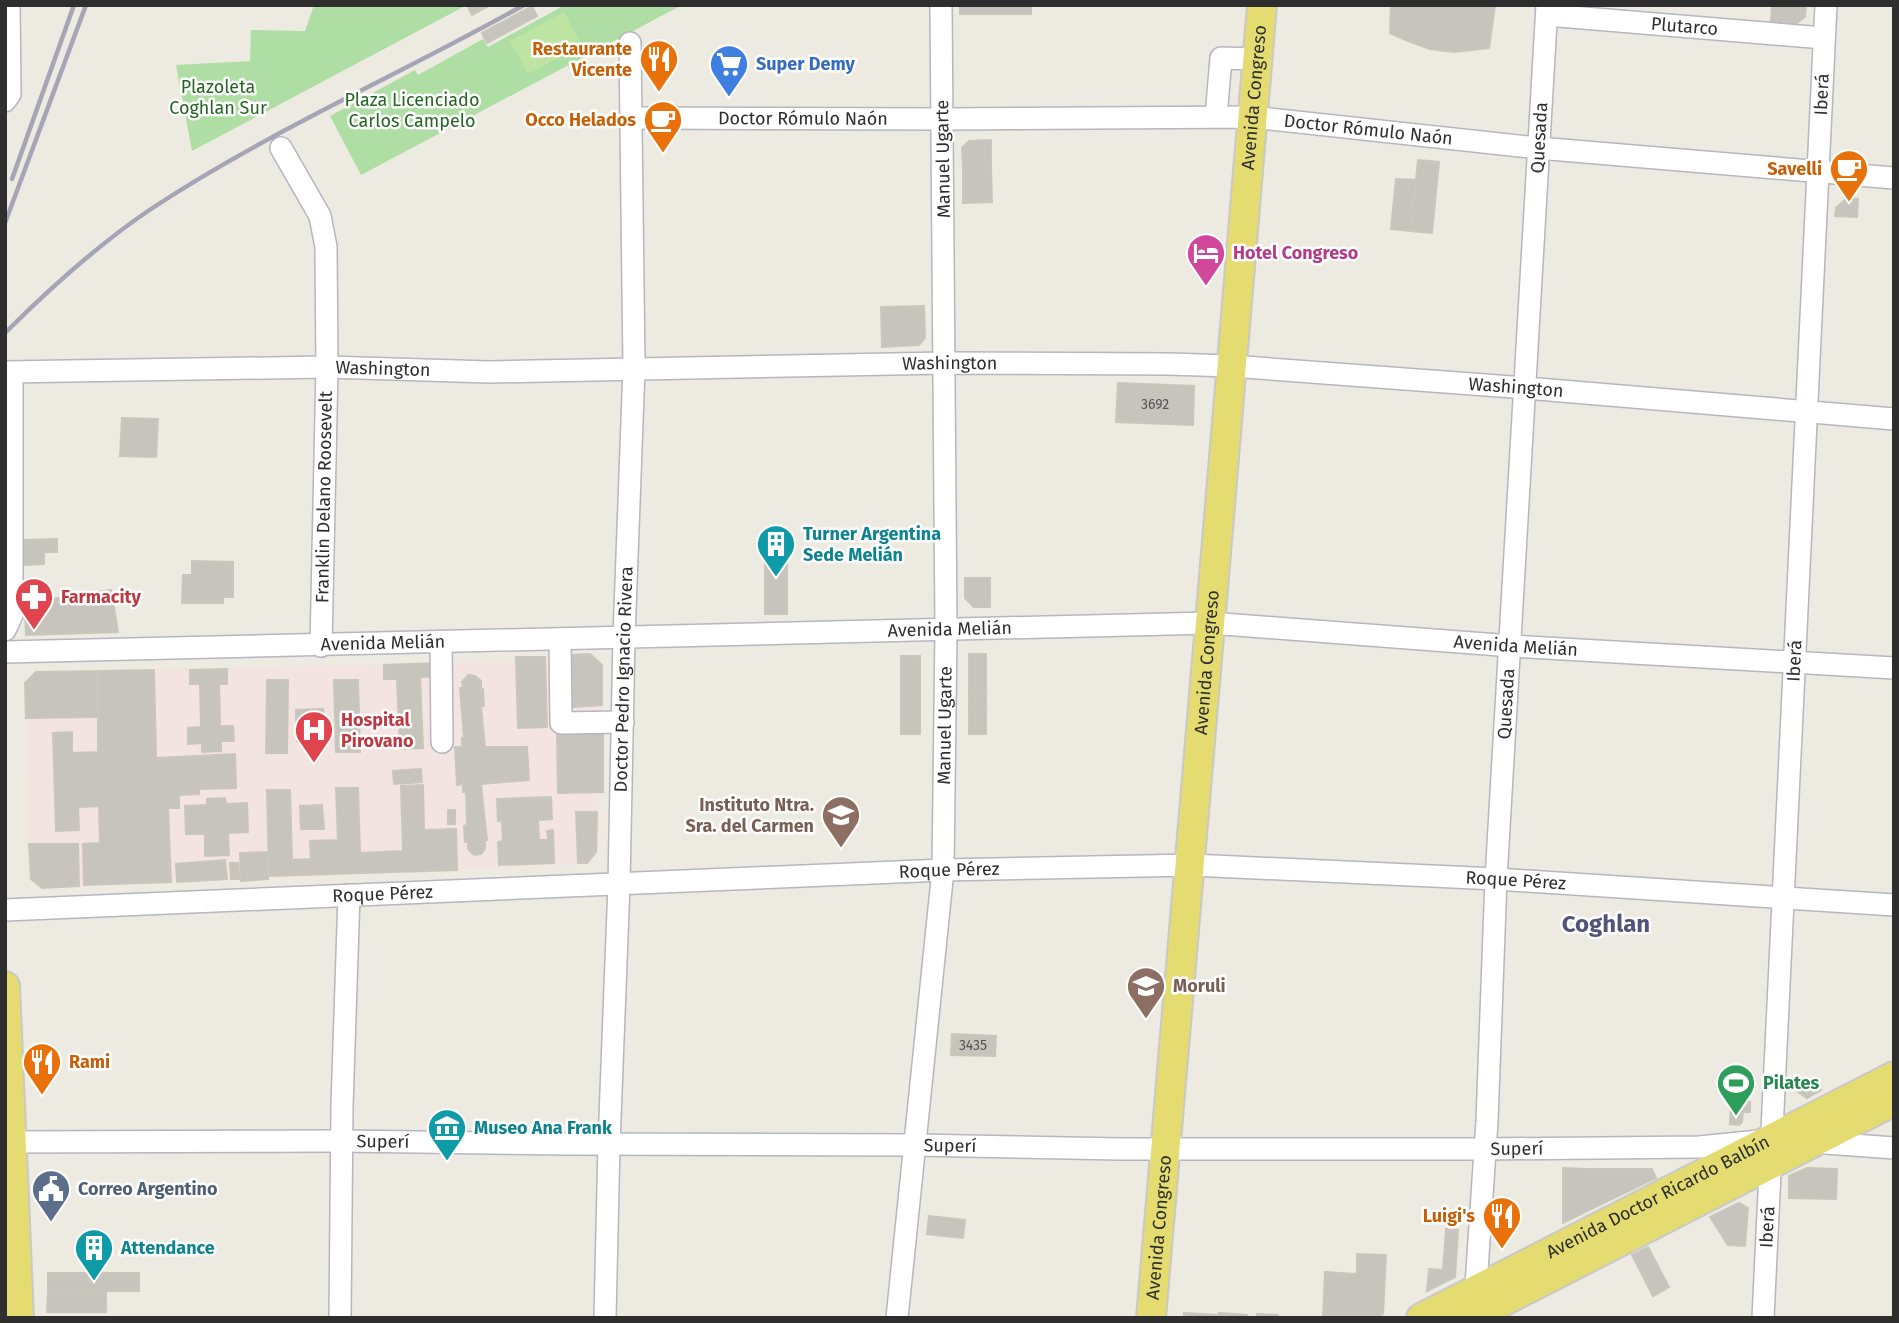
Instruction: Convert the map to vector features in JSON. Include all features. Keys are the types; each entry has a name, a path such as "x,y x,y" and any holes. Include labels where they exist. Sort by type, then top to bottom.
{"main road":[{"name":"Avenida Congreso","path":"1151,1318 1192,865 1262,5"},
{"path":"5,986 12,1287 19,1318"},
{"name":"Avenida Doctor Ricardo Balbín","path":"1421,1318 1474,1310 1772,1151 1894,1076"},
{"name":"Avenida Doctor Ricardo Balbín","path":"1772,1151 1811,1141 1894,1101"}],"street":[{"path":"5,101 10,94 9,5"},
{"name":"Manuel Ugarte","path":"898,1318 943,870 946,630 941,5"},
{"name":"Iberá","path":"1763,1318 1826,5"},
{"name":"Plutarco","path":"1547,10 1824,38"},
{"name":"Quesada","path":"1474,1310 1496,879 1547,10"},
{"name":"Doctor Pedro Ignacio Rivera","path":"605,1318 634,368 630,43"},
{"path":"1216,117 1221,58 1257,59"},
{"name":"Doctor Rómulo Naón","path":"631,118 1252,117 1538,148 1894,178"},
{"name":"Franklin Delano Roosevelt","path":"281,148 320,216 326,247 327,367 321,646"},
{"name":"Washington","path":"9,372 327,367 489,372 944,363 1231,366 1894,419"},
{"path":"5,630 12,615 9,372"},
{"name":"Avenida Melián","path":"5,652 1210,623 1511,646 1894,668"},
{"path":"560,639 561,723 622,722"},
{"path":"441,643 442,742"},
{"name":"Roque Pérez","path":"5,910 943,870 1192,865 1496,879 1894,905"},
{"path":"340,1318 349,895"},
{"path":"1811,1141 1894,1148"},
{"name":"Superí","path":"9,1142 916,1144 1120,1149 1166,1147 1484,1150 1699,1147 1772,1151"}],"shaded area":[{"name":"Hospital Pirovano","path":"594,660 602,667 598,854 590,864 42,888 30,878 26,683 37,672"}],"green space":[{"name":"Plazoleta Coghlan Sur","path":"314,5 467,5 192,151 176,65 250,61 251,30 305,31"},
{"name":"Plaza Licenciado Carlos Campelo","path":"565,5 682,5 361,175 330,116 415,70 418,75 483,39 488,47"},
{"path":"564,12 581,45 528,74 510,41"}],"building":[{"path":"467,5 490,5 472,15"},
{"path":"960,5 1031,5 1031,14 960,14"},
{"path":"1391,5 1495,5 1489,48 1454,52 1430,49 1408,41 1390,33"},
{"path":"1772,5 1806,5 1805,17 1797,23 1771,22"},
{"path":"532,6 537,16 487,43 482,33"},
{"path":"991,140 991,168 963,168 962,148 969,141"},
{"path":"1418,160 1439,162 1432,233 1411,231"},
{"path":"963,168 991,168 992,202 963,203"},
{"path":"1396,179 1415,180 1411,231 1391,229"},
{"name":"Savelli","path":"1847,198 1858,199 1857,217 1835,216 1836,208"},
{"path":"924,306 925,338 919,345 882,347 881,307"},
{"path":"1118,383 1194,386 1193,425 1116,422"},
{"path":"122,418 158,419 156,457 120,456"},
{"path":"57,539 57,552 44,552 44,564 24,565 24,540"},
{"name":"Turner Argentina Sede Melián","path":"765,543 787,543 787,614 765,614"},
{"path":"192,561 233,562 233,597 223,597 223,603 182,603 183,575 192,575"},
{"path":"965,578 990,578 990,607 974,607 965,598"},
{"path":"111,590 118,632 26,635 25,603"},
{"path":"590,654 602,665 602,705 573,707 571,655"},
{"path":"969,654 986,654 986,692 969,692"},
{"path":"901,656 920,656 920,734 901,734"},
{"path":"516,657 545,657 547,727 518,728"},
{"path":"438,663 438,676 420,677 423,748 400,749 397,679 384,679 384,665"},
{"path":"227,669 227,684 219,684 220,726 233,726 234,741 221,741 221,751 202,752 202,743 188,744 188,728 201,727 200,684 190,684 190,670"},
{"path":"154,670 156,758 235,754 236,788 199,789 199,794 179,795 179,808 168,808 171,882 84,885 83,844 100,843 99,806 78,807 79,830 56,831 53,733 72,732 72,753 98,752 98,671"},
{"path":"98,671 98,717 26,718 25,683 36,672"},
{"path":"468,675 481,681 483,689 484,706 481,706 485,747 527,747 529,780 481,784 487,840 481,854 474,855 468,849 468,842 465,842 466,792 463,792 463,784 457,785 455,747 462,747 464,738 460,688 463,688 462,682"},
{"path":"267,680 288,680 287,753 266,753"},
{"path":"334,680 358,680 360,752 336,752"},
{"path":"969,692 986,692 986,705 969,706"},
{"path":"986,705 986,734 969,734 969,706"},
{"path":"323,709 324,740 297,741 296,710"},
{"path":"557,733 603,733 603,792 558,793"},
{"path":"421,769 422,782 394,784 393,771"},
{"path":"423,785 424,830 456,829 457,870 269,876 267,790 290,790 292,860 311,859 310,841 338,840 336,788 358,788 360,853 403,851 401,786"},
{"path":"551,797 552,819 538,820 539,840 548,840 547,831 553,830 554,863 499,865 498,842 503,841 502,821 498,821 497,799"},
{"path":"225,798 226,804 247,803 248,832 228,833 229,855 205,856 205,834 186,834 185,806 207,805 207,799"},
{"path":"322,805 324,829 301,829 300,806"},
{"path":"448,810 455,810 455,824 448,824"},
{"path":"576,812 597,812 596,852 587,863 578,863"},
{"path":"29,844 78,844 79,886 42,888 31,879"},
{"path":"267,852 268,879 241,881 240,853"},
{"path":"225,860 227,879 177,882 176,864"},
{"path":"230,863 238,863 239,879 231,879"},
{"path":"952,1034 996,1036 995,1056 951,1055"},
{"path":"1799,1078 1816,1080 1821,1090 1807,1098 1798,1092"},
{"name":"Pilates","path":"1731,1101 1750,1102 1750,1112 1743,1112 1739,1125 1730,1124"},
{"path":"1563,1168 1585,1169 1583,1213 1563,1223"},
{"path":"1807,1168 1837,1169 1836,1199 1789,1198 1789,1176"},
{"path":"1585,1169 1652,1169 1656,1178 1583,1213"},
{"path":"1739,1203 1748,1208 1745,1246 1728,1245 1710,1217"},
{"path":"929,1216 965,1220 963,1238 927,1234"},
{"path":"1446,1229 1458,1230 1455,1277 1427,1291 1429,1269 1443,1270"},
{"path":"1648,1247 1669,1287 1653,1296 1632,1255"},
{"path":"1357,1254 1386,1255 1383,1314 1376,1318 1323,1318 1325,1272 1357,1274"},
{"name":"Attendance","path":"48,1273 139,1273 139,1291 48,1291"},
{"path":"48,1291 106,1291 106,1312 47,1312"},
{"path":"1184,1313 1217,1315 1216,1318 1184,1318"},
{"path":"1219,1313 1247,1315 1247,1318 1219,1318"},
{"path":"1257,1314 1278,1315 1278,1318 1257,1318"}],"railway":[{"path":"12,179 74,5"},
{"path":"5,223 86,5"},
{"path":"5,333 75,267 151,209 288,128 524,5"}],"place":[{"name":"Restaurante Vicente","path":"659,93"},
{"name":"Super Demy","path":"729,98"},
{"name":"Occo Helados","path":"663,154"},
{"name":"Savelli","path":"1849,203"},
{"name":"Hotel Congreso","path":"1206,287"},
{"name":"Turner Argentina Sede Melián","path":"776,578"},
{"name":"Farmacity","path":"34,631"},
{"name":"Hospital Pirovano","path":"314,764"},
{"name":"Instituto Ntra. Sra. del Carmen","path":"841,849"},
{"name":"Moruli","path":"1146,1020"},
{"name":"Rami","path":"42,1096"},
{"name":"Pilates","path":"1736,1117"},
{"name":"Museo Ana Frank","path":"447,1162"},
{"name":"Correo Argentino","path":"51,1223"},
{"name":"Luigi's","path":"1502,1250"},
{"name":"Attendance","path":"94,1282"}],"district":[{"name":"Coghlan","path":"1606,924"}]}
